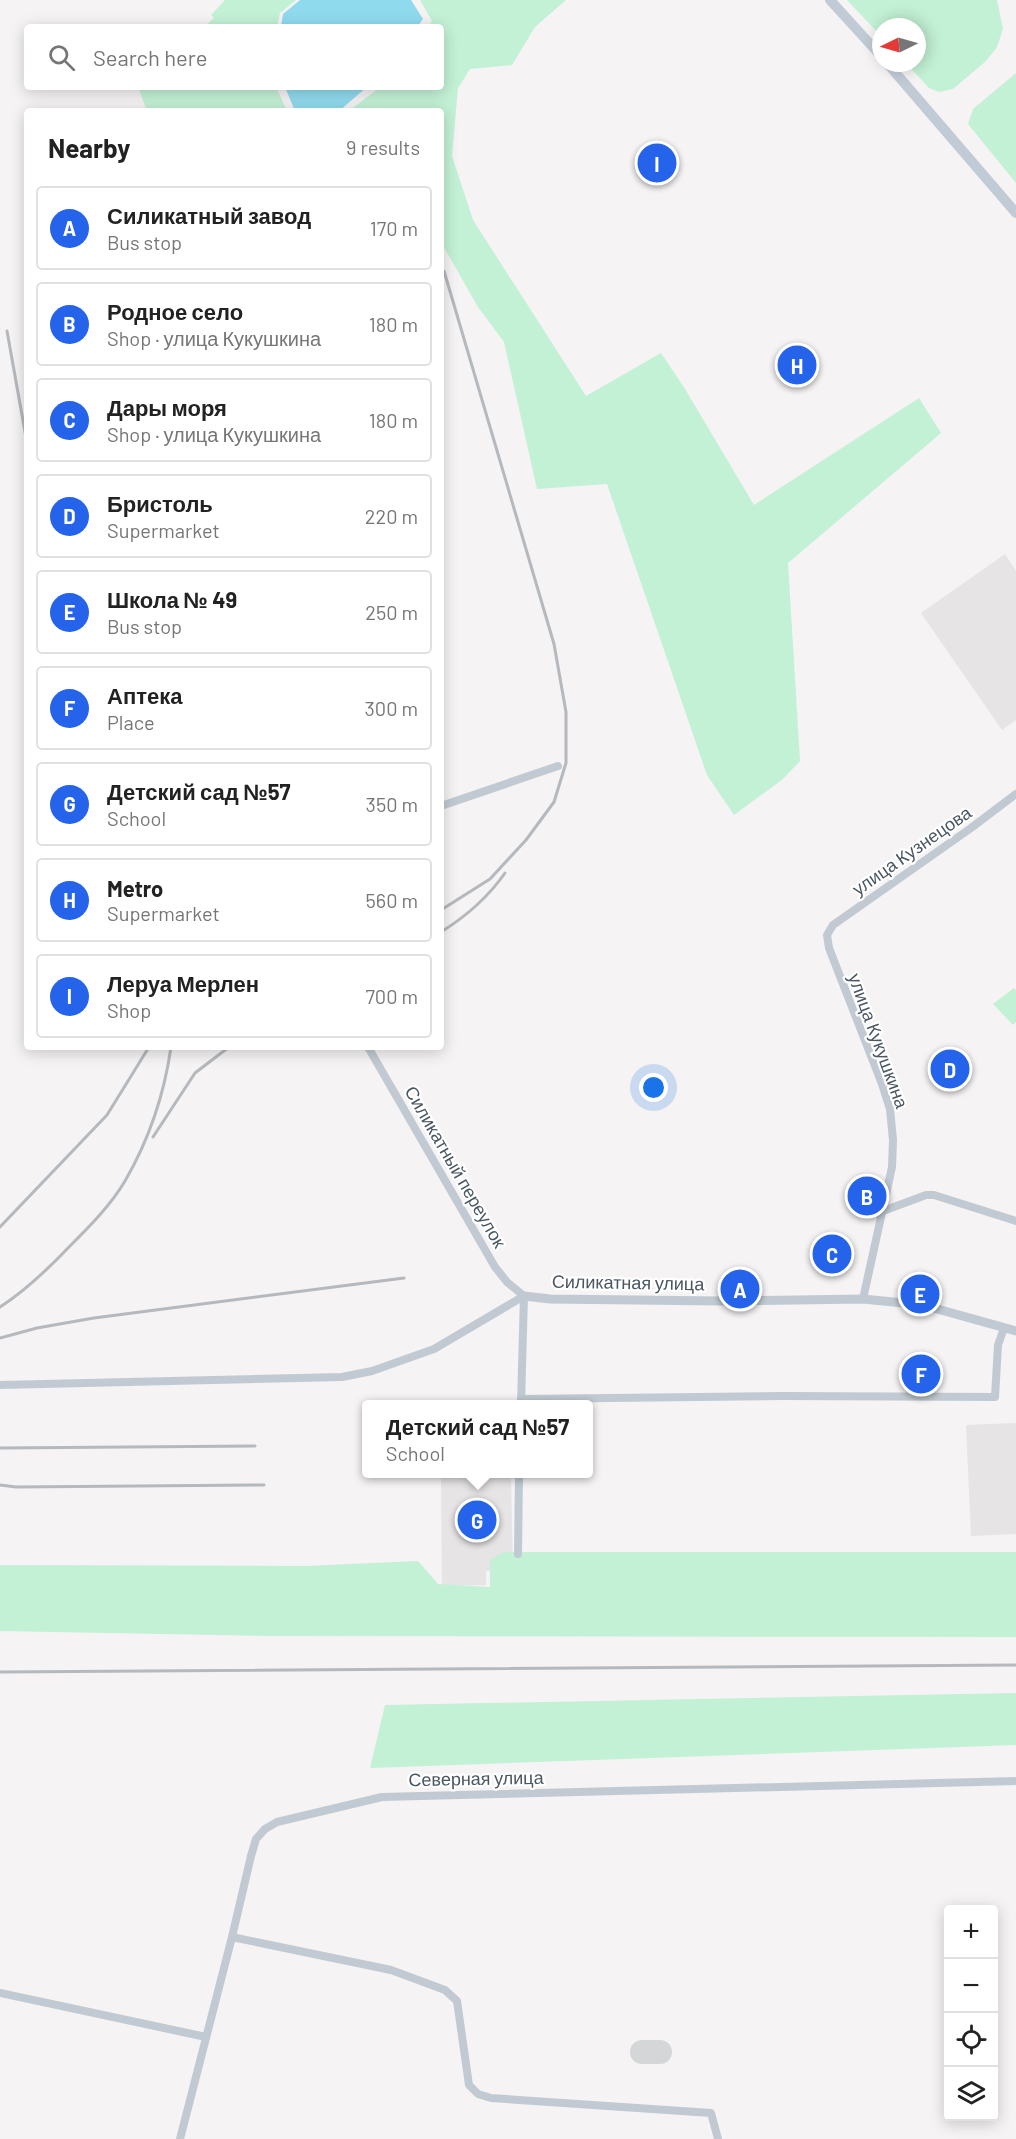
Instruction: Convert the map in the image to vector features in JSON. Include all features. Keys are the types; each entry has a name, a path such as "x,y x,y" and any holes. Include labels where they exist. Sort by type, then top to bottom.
{"main road":[{"path":"830,0 872,46"},
{"path":"895,72 1016,213"}],"street":[{"path":"444,805 558,766"},
{"name":"улица Кузнецова","path":"827,935 833,925 1016,794"},
{"name":"улица Кукушкина","path":"827,935 829,948 890,1109 893,1140 892,1167 863,1299"},
{"name":"Силикатный переулок","path":"370,1050 495,1267 507,1282 524,1296"},
{"path":"883,1211 926,1195 934,1195 1016,1221"},
{"path":"0,1385 342,1377 372,1371 434,1349 524,1296"},
{"path":"521,1400 524,1296"},
{"name":"Силикатная улица","path":"524,1296 550,1299 863,1299 923,1305 1016,1331"},
{"path":"593,1400 784,1396 995,1397 998,1345 1004,1328"},
{"path":"518,1554 519,1478"},
{"name":"Северная улица","path":"180,2139 256,1839 277,1822 382,1797 1016,1781"},
{"path":"232,1937 391,1970 446,1990 457,2001 469,2085 478,2094 491,2098 711,2113 718,2139"},
{"path":"0,1993 206,2037"}],"shaded area":[{"path":"1005,554 1016,571 1016,720 1002,730 921,613"},
{"path":"1016,1423 1016,1534 971,1536 966,1425"},
{"path":"441,1478 511,1478 513,1571 486,1571 486,1585 442,1586"}],"green space":[{"path":"225,0 296,0 280,13 278,24 207,24 214,18 211,15"},
{"path":"420,0 566,0 535,27 512,65 470,69 458,88 452,156 473,220 586,396 661,353 754,505 919,398 941,433 788,563 800,761 783,779 734,815 707,775 607,484 537,489 504,342 478,307 444,247 444,108 353,108 376,90 444,90 444,24 430,24 432,21"},
{"path":"847,0 997,0 1003,29 997,47 986,61 953,89 939,92 929,88 914,72 926,72 926,18 872,18 872,26"},
{"path":"1016,73 1016,183 968,124 973,109"},
{"path":"139,90 277,90 286,108 146,108"},
{"path":"1014,988 1016,990 1016,1022 1013,1025 993,1004"},
{"path":"503,1552 1016,1552 1016,1637 273,1636 0,1631 0,1565 306,1566 418,1561 438,1584 490,1587 490,1560"},
{"path":"1016,1693 1016,1745 370,1768 385,1705"}],"water":[{"path":"300,0 411,0 423,19 419,24 281,24 283,14"},
{"path":"286,90 364,90 342,108 294,108"}],"taxiway":[{"path":"642,2052 660,2052"}],"railway":[{"path":"444,271 554,644 566,712 566,763 554,802 526,840 490,879 444,908"},
{"path":"7,331 24,426"},
{"path":"444,930 476,906 505,873"},
{"path":"0,1227 107,1115 147,1050"},
{"path":"0,1307 27,1287 53,1263 99,1216 119,1190 142,1149 155,1116 170,1050"},
{"path":"153,1137 195,1073 225,1050"},
{"path":"0,1338 37,1328 94,1318 404,1278"},
{"path":"0,1448 255,1446"},
{"path":"0,1485 16,1487 264,1485"},
{"path":"0,1672 1016,1665"}],"place":[{"name":"Леруа Мерлен","path":"657,163"},
{"name":"Metro","path":"797,365"},
{"name":"Бристоль","path":"950,1069"},
{"name":"Родное село","path":"867,1196"},
{"name":"Дары моря","path":"832,1254"},
{"name":"Силикатный завод","path":"740,1289"},
{"name":"Школа № 49","path":"920,1294"},
{"name":"Аптека","path":"921,1374"},
{"name":"Детский сад №57","path":"477,1520"}]}
